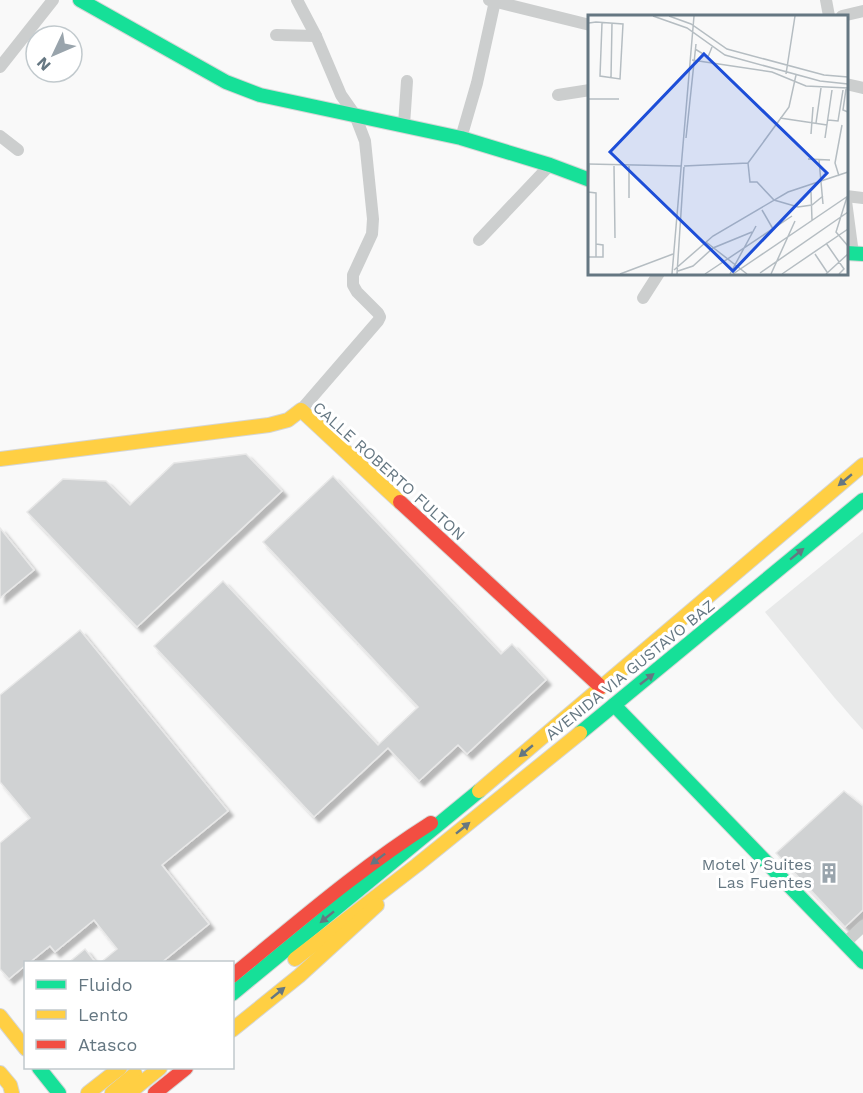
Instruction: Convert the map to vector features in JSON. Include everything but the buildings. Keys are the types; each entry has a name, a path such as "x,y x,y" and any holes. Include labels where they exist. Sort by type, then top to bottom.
{"main road":[{"path":"80,0 242,89 260,95 461,138 550,165 588,179"},
{"name":"CALLE ROBERTO FULTON","path":"0,459 269,425 288,420 302,410 601,687"},
{"name":"AVENIDA VIA GUSTAVO BAZ","path":"234,992 463,805 863,465"},
{"name":"AVENIDA VIA GUSTAVO BAZ","path":"234,1008 317,941 417,865 863,500"},
{"path":"614,705 863,962"},
{"name":"AVENIDA VIA GUSTAVO BAZ","path":"234,974 386,852 463,805"},
{"name":"AVENIDA VIA GUSTAVO BAZ","path":"234,1028 299,976 391,893 417,865"},
{"path":"0,1016 24,1046"},
{"path":"40,1069 59,1093"},
{"path":"88,1093 119,1069"},
{"path":"112,1093 142,1069"},
{"path":"129,1093 159,1069"},
{"path":"155,1093 185,1069"},
{"path":"0,1073 12,1093"}],"street":[{"path":"0,67 53,0"},
{"path":"297,0 316,36 341,95 355,115 365,141 373,219 372,234 353,275 353,285 380,317 302,410"},
{"path":"826,0 830,15"},
{"path":"461,138 477,83 491,1 588,25"},
{"path":"846,15 863,11"},
{"path":"276,35 316,36"},
{"path":"404,125 407,81"},
{"path":"848,84 863,88"},
{"path":"558,95 588,90"},
{"path":"0,136 18,150"},
{"path":"479,240 550,165"},
{"path":"848,196 863,198"},
{"path":"848,214 854,253"},
{"path":"643,298 658,274"},
{"path":"844,944 863,926"}],"shaded area":[{"path":"863,532 863,730 765,612"}],"traffic: fast":[{"path":"80,0 226,82 260,95 461,138 550,165 588,179"},
{"path":"848,253 863,254"},
{"path":"580,733 863,500"},
{"path":"614,705 863,962"},
{"path":"234,992 479,791"},
{"path":"40,1069 59,1093"}],"traffic: slow":[{"path":"0,459 269,425 288,420 301,410 400,502"},
{"path":"479,791 863,465"},
{"path":"295,959 417,865 580,733"},
{"path":"234,1028 299,976 377,905"},
{"path":"0,1016 24,1046"},
{"path":"88,1093 119,1069"},
{"path":"129,1093 159,1069"},
{"path":"0,1073 10,1085 12,1093"},
{"path":"112,1093 135,1074"}],"traffic: jam":[{"path":"400,502 601,687"},
{"path":"234,974 354,877 431,823"},
{"path":"155,1093 185,1069"}],"place":[{"name":"Motel y Suites Las Fuentes","path":"829,873"}]}
